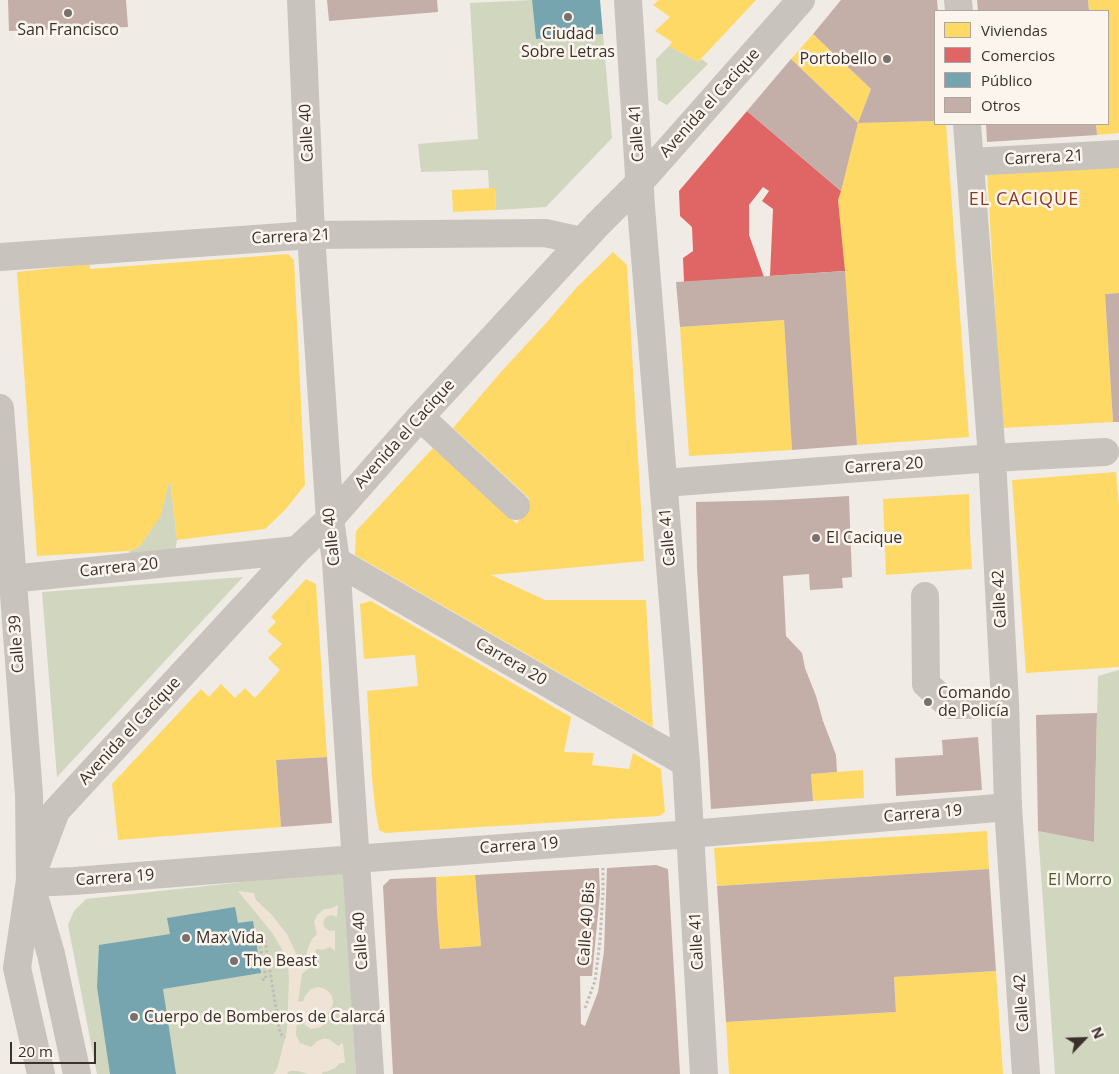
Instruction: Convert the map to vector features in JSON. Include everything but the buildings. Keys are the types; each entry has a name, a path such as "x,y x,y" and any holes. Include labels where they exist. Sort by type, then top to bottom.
{"street":[{"name":"Calle 40","path":"301,0 311,235 330,518 336,561 370,1074"},
{"name":"Calle 41","path":"628,0 640,182 686,763 704,1074"},
{"name":"Avenida el Cacique","path":"30,880 56,811 297,550 330,518 582,241 640,182 801,0"},
{"name":"Calle 42","path":"967,125 992,458 1005,703 1008,807 1026,1074"},
{"name":"Carrera 21","path":"970,162 1119,154"},
{"name":"Carrera 21","path":"0,257 311,235 545,233 582,241"},
{"name":"Calle 39","path":"0,408 6,580 29,795 30,880 9,970 41,1074"},
{"path":"420,417 516,506"},
{"name":"Carrera 20","path":"664,483 992,458 1105,452"},
{"name":"Carrera 20","path":"6,580 297,550"},
{"name":"Carrera 20","path":"336,561 686,763"},
{"path":"925,596 926,684 949,705 1005,703"},
{"name":"Carrera 19","path":"30,880 74,881 690,834 1008,807"},
{"name":"Calle 39","path":"30,880 53,961 77,1074"},
{"path":"9,970 53,961"}],"path":[{"name":"Calle 40 Bis","path":"585,1008 595,981 599,949 604,840"},
{"path":"262,980 266,979 258,940 265,940 280,1033 285,1038"}],"green space":[{"path":"532,0 536,39 603,34 612,138 546,207 496,210 495,189 489,188 488,170 421,172 418,144 478,139 470,3"},
{"path":"669,46 698,62 702,59 708,64 667,105 658,100 656,59"},
{"path":"170,479 177,540 175,552 130,557 129,551 139,547 159,517"},
{"path":"243,577 57,777 42,592"},
{"name":"El Morro","path":"1119,670 1119,1074 1055,1074 1038,831 1094,842 1098,676"},
{"path":"344,871 356,1074 97,1074 68,925 74,911 86,899"}],"shaded area":[{"path":"238,891 254,893 256,900 271,914 287,934 300,962 306,958 312,939 317,934 314,922 317,915 324,909 338,905 337,917 328,916 323,924 330,931 335,930 335,951 330,947 323,950 317,949 314,953 310,967 302,974 298,1002 303,1001 311,989 318,987 329,992 332,996 333,1004 330,1011 326,1014 325,1022 321,1027 311,1029 305,1025 303,1020 297,1020 296,1035 300,1043 311,1047 322,1039 329,1039 338,1046 343,1043 345,1063 340,1063 335,1068 322,1074 290,1071 287,1074 273,1074 279,1062 287,1030 289,977 287,958 273,934"}],"place":[{"name":"San Francisco","path":"68,13"},
{"name":"Ciudad Sobre Letras","path":"568,17"},
{"name":"Portobello","path":"887,59"},
{"name":"El Cacique","path":"816,538"},
{"name":"Comando de Policía","path":"928,702"},
{"name":"Max Vida","path":"186,938"},
{"name":"The Beast","path":"234,961"},
{"name":"Cuerpo de Bomberos de Calarcá","path":"134,1017"}],"district":[{"name":"EL CACIQUE","path":"1024,200"}]}
